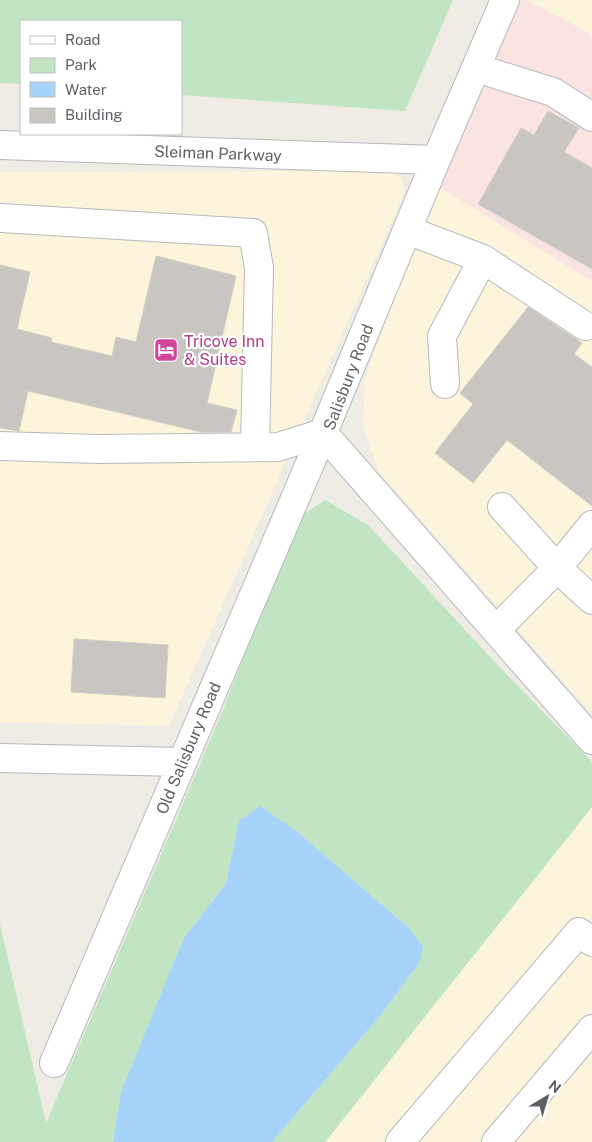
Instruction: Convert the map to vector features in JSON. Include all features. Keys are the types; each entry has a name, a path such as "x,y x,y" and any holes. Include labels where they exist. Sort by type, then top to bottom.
{"street":[{"name":"Salisbury Road","path":"505,0 436,160 323,433 592,740"},
{"path":"476,68 553,92 592,117"},
{"name":"Sleiman Parkway","path":"0,146 436,160"},
{"path":"0,218 253,233 259,268 255,447"},
{"path":"407,230 483,259 585,326"},
{"path":"445,384 442,336 483,259"},
{"path":"0,446 98,449 278,447 323,433"},
{"name":"Old Salisbury Road","path":"54,1063 323,433"},
{"path":"502,507 557,568 592,600"},
{"path":"496,630 557,568 592,525"},
{"path":"0,758 182,762"},
{"path":"400,1142 580,932 592,942"},
{"path":"496,1142 592,1029"}],"shaded area":[{"path":"521,0 526,0 587,32 592,38 592,281 438,186"},
{"path":"526,0 592,0 592,38 587,32"},
{"path":"389,171 403,179 405,192 169,726 0,722 0,172"},
{"path":"438,186 592,281 592,714 379,472 363,426 365,376"},
{"path":"592,807 592,1142 325,1142"}],"green space":[{"path":"0,0 453,0 405,111 182,95 182,20 20,20 20,84 0,83"},
{"path":"325,500 368,525 506,674 592,762 592,807 325,1142 272,1142 379,1017 423,947 411,930 299,833 260,807 239,821 226,883 184,938 113,1137 113,1142 0,1142 0,924 46,1123 224,708 296,519"}],"water":[{"path":"260,806 299,833 411,930 423,947 420,962 379,1017 272,1142 113,1142 121,1092 184,938 226,883 239,821"}],"building":[{"path":"548,111 579,128 564,152 592,168 592,269 478,204 521,128 534,135"},
{"name":"Tricove Inn & Suites","path":"156,256 236,276 207,403 237,410 231,432 201,432 28,391 19,431 0,428 0,265 30,272 17,329 52,338 51,342 112,356 116,337 136,342"},
{"path":"528,307 582,343 574,354 592,367 592,506 507,440 473,483 435,453 473,404 460,393"},
{"path":"74,639 168,645 165,698 71,692"}],"place":[{"name":"Tricove Inn & Suites","path":"166,350"}]}
